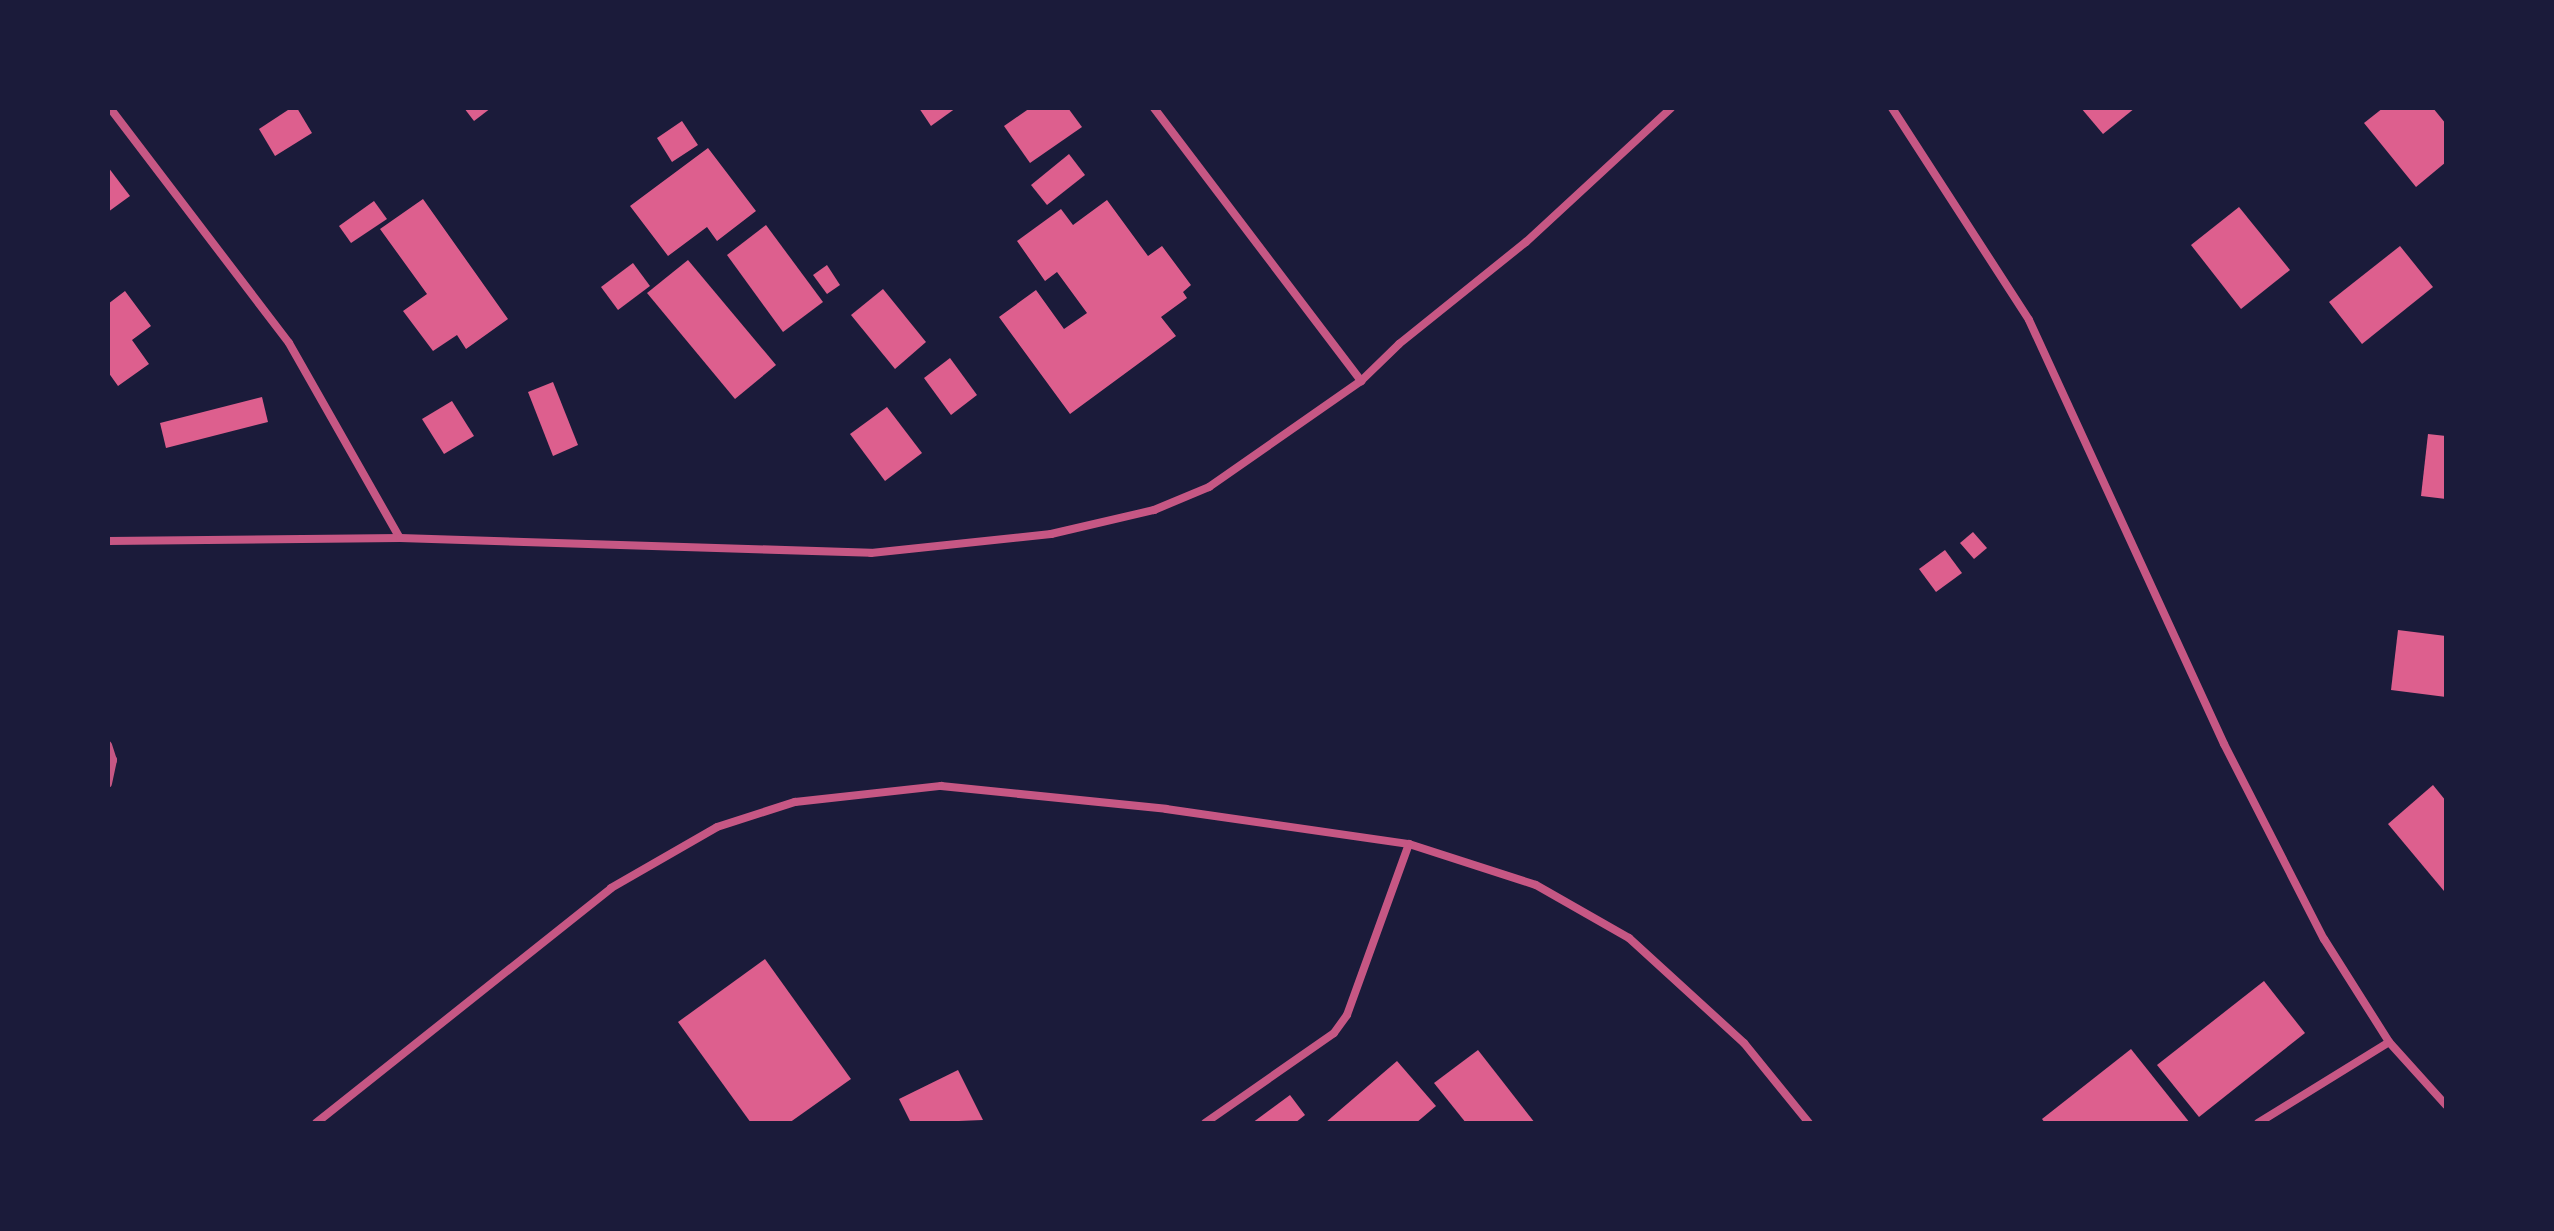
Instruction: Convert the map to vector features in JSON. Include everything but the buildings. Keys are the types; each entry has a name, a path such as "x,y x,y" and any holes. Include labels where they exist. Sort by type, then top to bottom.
{"street":[{"path":"110,108 289,343 400,538"},
{"path":"1154,108 1361,381"},
{"path":"108,541 400,538 871,553 1051,534 1154,510 1209,487 1361,381 1399,344 1526,242 1671,108"},
{"path":"1892,108 2029,320 2224,744 2324,939 2389,1042 2446,1105"},
{"path":"108,745 113,760 108,783"},
{"path":"316,1123 611,888 717,827 795,802 941,786 1166,809 1409,844 1536,885 1629,938 1744,1043 1809,1123"},
{"path":"1205,1123 1334,1033 1347,1015 1409,844"},
{"path":"2258,1123 2389,1042"}]}
